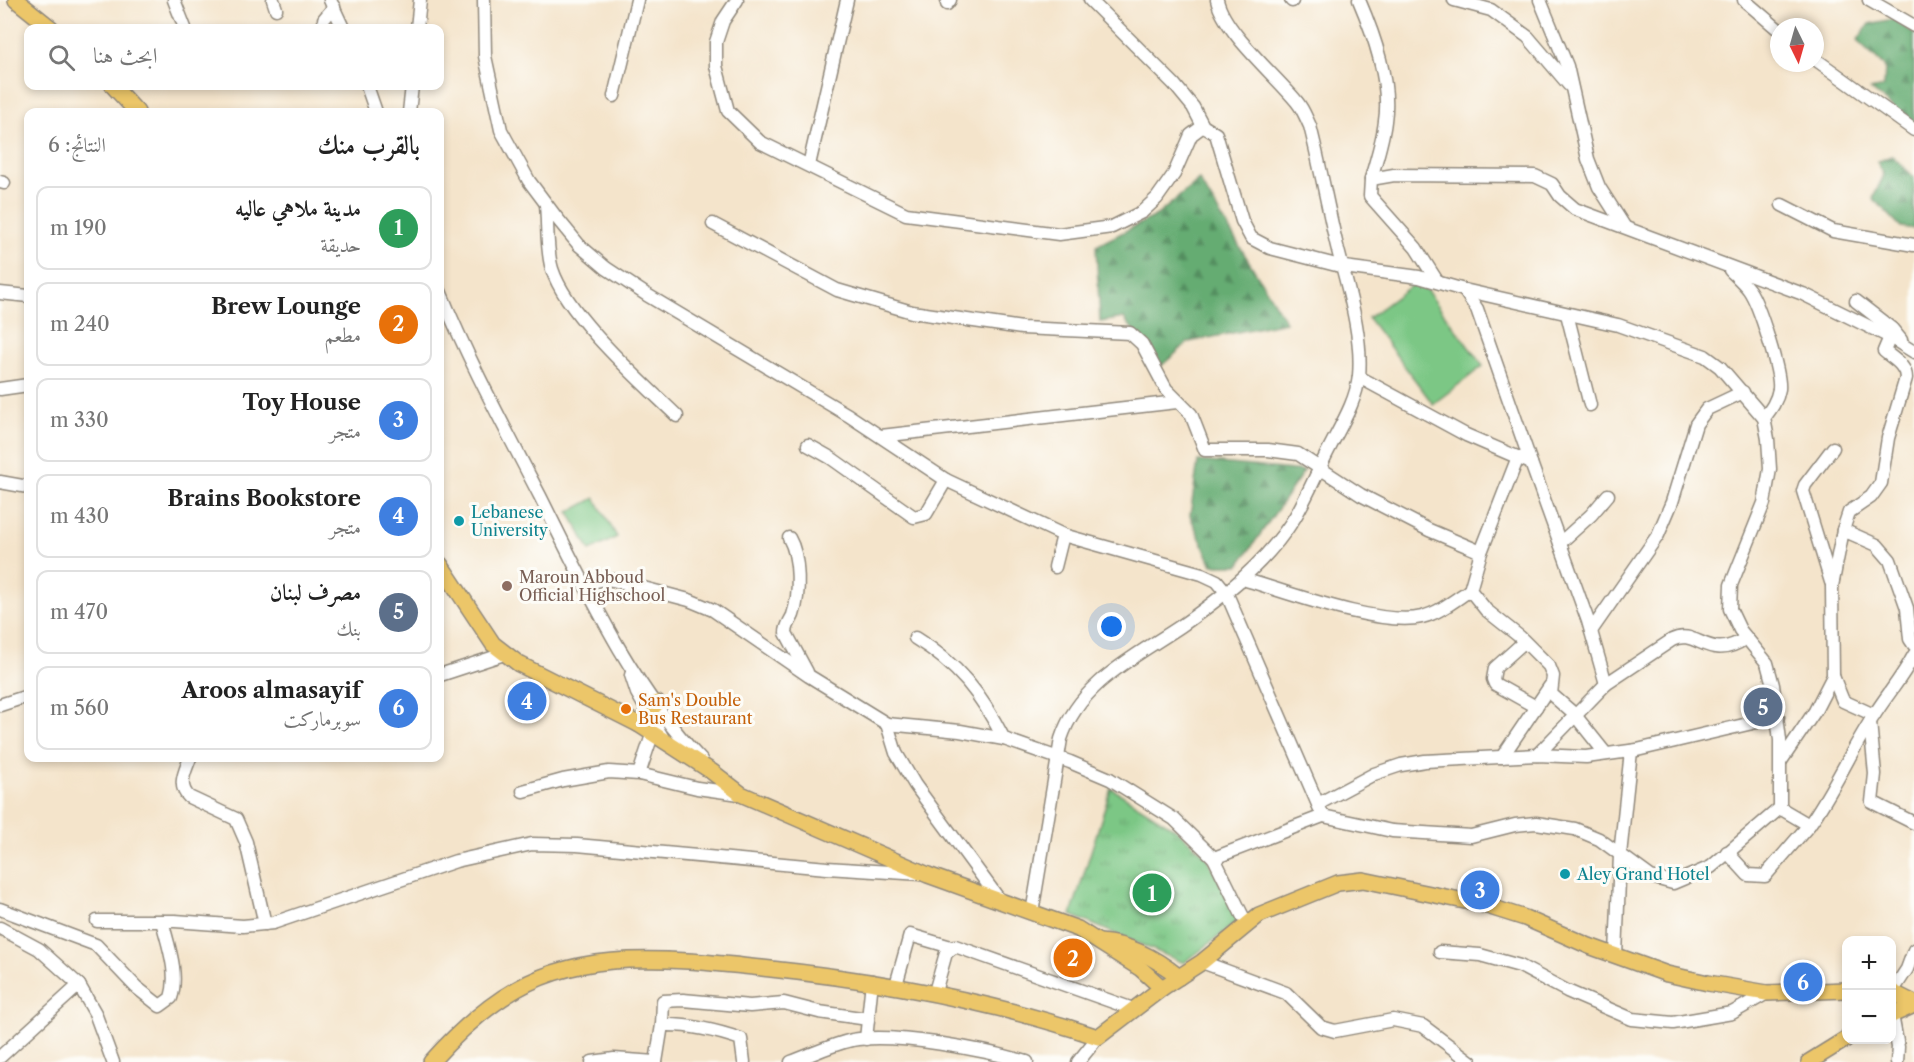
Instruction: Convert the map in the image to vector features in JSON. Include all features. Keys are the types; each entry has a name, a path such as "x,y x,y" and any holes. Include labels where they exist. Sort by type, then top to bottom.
{"main road":[{"path":"16,0 46,24"},
{"path":"117,90 133,108"},
{"path":"444,570 482,631 504,654 535,674 638,724 667,745 711,771 741,794 928,874 1078,929 1100,942 1116,943 1146,964 1179,977"},
{"path":"638,724 652,707"},
{"path":"431,1062 447,1044 489,1008 518,988 579,967 608,961 668,960 896,984 1046,1019 1098,1037 1161,988 1202,962 1246,923 1308,893 1338,883 1363,880 1484,905 1525,918 1667,974 1767,993 1842,990"},
{"path":"1146,964 1161,988"},
{"path":"1896,994 1914,1004"},
{"path":"1896,1013 1914,1004"},
{"path":"1809,1062 1842,1041"}],"street":[{"path":"174,0 183,24"},
{"path":"417,24 420,0"},
{"path":"484,0 482,13 485,56 501,130 513,155 579,245 621,279 881,436 946,480 1063,535 1202,574 1216,582 1226,592 1320,810"},
{"path":"614,96 637,0"},
{"path":"737,0 723,21 716,42 716,66 728,111 760,142 906,214 1059,234 1112,227 1142,212 1169,181 1191,135 1203,126"},
{"path":"809,165 847,0"},
{"path":"1090,0 1174,84 1193,107 1203,126 1211,129 1219,141 1242,221 1251,237 1270,249 1344,267 1437,281 1464,291 1618,325 1705,356 1720,367 1764,418 1770,469 1764,503 1731,585 1730,609 1746,638 1767,663 1778,717 1781,761 1780,808 1711,867 1673,883 1651,877 1599,839 1555,824 1515,825 1491,833 1461,836 1392,831 1320,810"},
{"path":"1359,0 1375,45 1386,94 1385,120 1371,179 1370,196 1416,248 1437,281"},
{"path":"1454,0 1485,4 1528,37 1571,88"},
{"path":"1540,0 1567,66 1588,159 1599,187 1624,226"},
{"path":"1744,0 1770,22"},
{"path":"1869,0 1914,26"},
{"path":"1032,913 1057,758 1066,723 1087,693 1106,676 1243,579 1289,525 1350,408 1359,377 1359,360 1344,267 1310,126 1303,111 1245,44 1216,3"},
{"path":"324,19 332,4"},
{"path":"332,4 341,24"},
{"path":"1824,65 1914,130"},
{"path":"368,90 375,108"},
{"path":"409,108 412,90"},
{"path":"1371,179 1394,175 1535,176 1552,184 1560,196 1575,209 1803,294 1890,337 1914,352"},
{"path":"546,203 551,266 567,297 610,351 677,416"},
{"path":"1782,205 1833,231 1914,245"},
{"path":"713,224 837,290 912,312 1022,328 1130,333 1142,344 1166,389 1191,414 1200,443 1205,450 1298,454 1318,469 1430,530 1481,552"},
{"path":"1727,266 1749,290 1758,307 1775,366 1779,387 1774,405 1764,418"},
{"path":"1464,291 1477,309 1591,631 1606,684"},
{"path":"0,293 24,296"},
{"path":"444,300 479,380 652,707 667,745"},
{"path":"1857,301 1892,329 1903,344"},
{"path":"1567,314 1590,405"},
{"path":"1872,718 1844,701 1833,676 1832,586 1843,530 1849,512 1871,497 1881,483 1888,438 1906,378 1906,372 1884,351 1890,337"},
{"path":"1359,377 1466,435 1531,463"},
{"path":"0,389 24,386"},
{"path":"1591,631 1658,535 1672,502 1696,424 1707,409 1743,392"},
{"path":"881,436 1177,402"},
{"path":"808,445 831,458 914,517 926,514 946,480"},
{"path":"1832,586 1824,551 1803,491 1833,448"},
{"path":"1243,579 1332,606 1400,620 1436,612 1470,590 1481,552 1518,457"},
{"path":"0,482 24,486"},
{"path":"1560,543 1591,515 1608,495"},
{"path":"1843,530 1877,545 1890,560 1907,608 1910,639 1914,645"},
{"path":"1055,567 1063,535"},
{"path":"789,538 795,552 796,575 794,608 786,633 809,676"},
{"path":"585,584 604,579 613,580 701,604 809,676 887,724 960,731 1004,740 1110,779 1145,799 1188,829 1214,858 1246,923"},
{"path":"1470,590 1486,610 1549,666 1553,676 1550,686 1502,757"},
{"path":"1537,754 1606,684 1678,637 1719,649 1735,646 1746,638"},
{"path":"915,638 962,673 991,714 1004,740"},
{"path":"1524,642 1495,669 1493,679 1496,684 1536,707"},
{"path":"444,674 504,654"},
{"path":"1727,852 1748,875 1765,876 1809,825 1831,794 1872,718 1910,674 1914,655"},
{"path":"1781,761 1815,711 1833,676"},
{"path":"1550,686 1551,694 1574,714 1606,754"},
{"path":"0,705 24,697"},
{"path":"652,707 711,771"},
{"path":"1214,858 1320,810 1374,774 1401,765 1537,754 1586,757 1631,751 1778,717"},
{"path":"1872,718 1875,774 1872,802 1914,823"},
{"path":"887,724 896,753 915,785 1002,903"},
{"path":"639,774 652,735"},
{"path":"1616,955 1620,855 1631,751"},
{"path":"189,762 182,783 184,792 189,797 236,819 246,842 265,924"},
{"path":"523,791 609,772 639,774 697,788 741,794"},
{"path":"1780,808 1809,825"},
{"path":"97,921 162,921 243,926 265,924 297,916 368,889 468,857 532,844 577,845 827,868 928,874"},
{"path":"0,909 96,945 136,987 160,1006 171,998 174,983 172,960 162,921"},
{"path":"0,928 39,949 79,985 95,1013 113,1062"},
{"path":"896,984 910,935 981,953 1133,1010"},
{"path":"935,992 946,953 951,947"},
{"path":"1893,990 1907,969 1914,950"},
{"path":"1440,952 1480,955 1520,966 1567,991 1632,1019 1673,1023 1732,1013 1767,993"},
{"path":"1202,962 1286,993 1321,1027 1335,1031 1393,1020 1423,1026 1471,1062"},
{"path":"866,1039 872,981"},
{"path":"0,1057 79,985"},
{"path":"592,1062 614,1059 656,1062 663,1001 683,1000 750,1006 784,1003 819,1012 868,1019"},
{"path":"662,1025 684,1024 741,1039 744,1062"},
{"path":"1896,1036 1897,1062"},
{"path":"1078,1062 1098,1037"},
{"path":"791,1062 833,1045 866,1039 906,1040 1027,1062"},
{"path":"421,1062 447,1044"}],"green space":[{"path":"1893,19 1914,34 1914,124 1871,90 1884,87 1885,67 1857,41 1869,24"},
{"path":"1892,156 1914,177 1914,229 1901,227 1873,198 1884,175 1877,162"},
{"path":"1199,180 1286,322 1189,342 1161,366 1124,318 1100,322 1096,246 1157,215"},
{"path":"1419,280 1483,366 1433,404 1368,318"},
{"path":"1198,461 1304,471 1239,565 1212,565 1190,516"},
{"path":"595,498 617,537 590,551 569,512"},
{"path":"1111,788 1177,830 1207,857 1239,921 1184,963 1071,915"}],"place":[{"name":"Lebanese University","path":"459,521"},
{"name":"Maroun Abboud Official Highschool","path":"507,586"},
{"name":"Brains Bookstore","path":"527,701"},
{"name":"مصرف لبنان","path":"1763,707"},
{"name":"Sam's Double Bus Restaurant","path":"626,709"},
{"name":"Aley Grand Hotel","path":"1565,874"},
{"name":"Toy House","path":"1480,890"},
{"name":"مدينة ملاهي عاليه","path":"1152,893"},
{"name":"Brew Lounge","path":"1073,958"},
{"name":"Aroos almasayif","path":"1803,982"}]}
